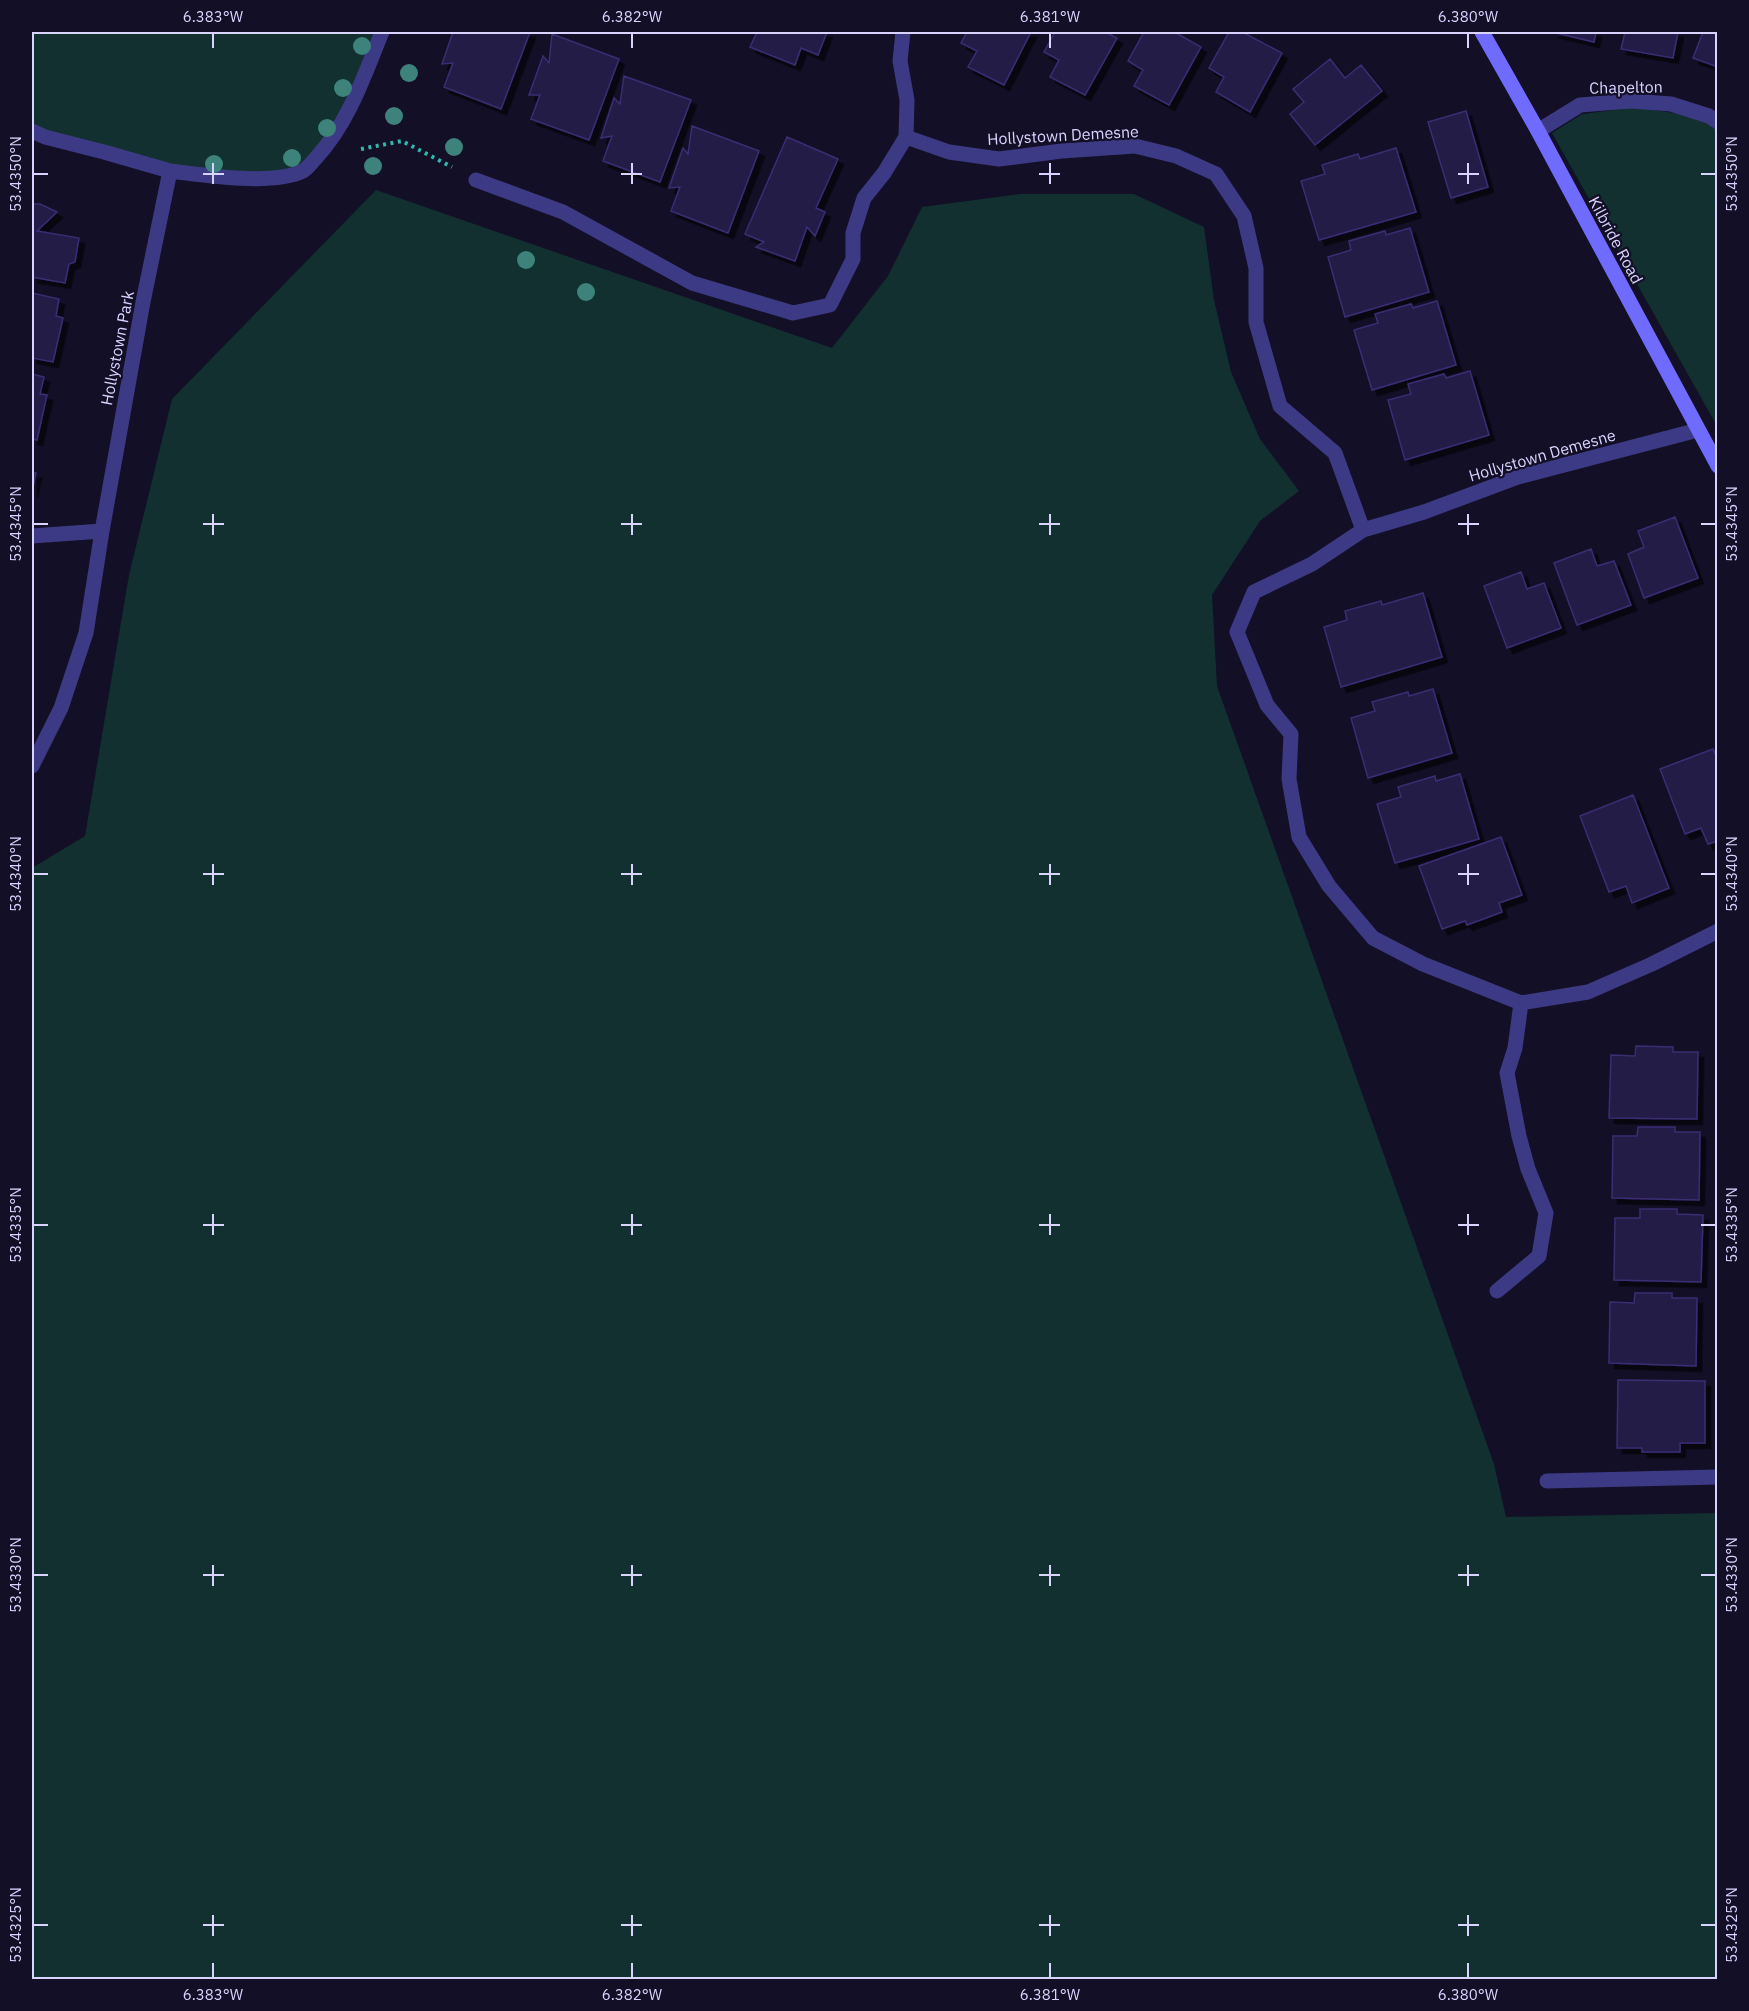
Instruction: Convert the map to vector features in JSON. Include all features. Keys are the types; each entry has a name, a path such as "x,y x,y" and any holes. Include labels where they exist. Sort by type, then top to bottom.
{"street":[{"path":"32,131 45,137 170,171 216,177 269,179 304,170 330,142 355,99 382,32"},
{"path":"476,180 563,212 692,283 793,313 830,305 853,259 853,234 864,198 884,173 906,137 907,100 900,61 903,32"},
{"name":"Kilbride Road","path":"1482,32 1538,131 1718,466"},
{"name":"Chapelton","path":"1538,131 1580,105 1631,101 1671,104 1718,122"},
{"name":"Hollystown Demesne","path":"906,137 949,152 999,159 1062,151 1135,146 1176,156 1216,174 1244,216 1256,268 1256,322 1280,406 1335,453 1363,530"},
{"name":"Hollystown Park","path":"32,766 61,708 86,633 143,302 170,171"},
{"name":"Hollystown Demesne","path":"1521,1003 1423,964 1373,938 1329,886 1299,837 1289,779 1291,734 1267,705 1237,632 1254,592 1312,564 1363,530 1424,512 1518,477 1698,430"},
{"path":"32,536 102,531"},
{"path":"1497,1291 1539,1256 1546,1213 1528,1169 1507,1073 1515,1047 1521,1003 1588,992 1652,964 1718,931"},
{"path":"1546,1481 1718,1477"}],"path":[{"path":"330,142 361,149 402,141 476,180"}],"green space":[{"path":"32,32 382,32 355,99 304,170 216,177 32,131"},
{"path":"1631,108 1686,115 1717,128 1717,426 1552,133 1582,114"},
{"path":"376,190 832,348 888,276 922,207 1020,194 1134,194 1204,227 1214,300 1231,372 1260,439 1299,491 1260,521 1212,595 1217,686 1494,1464 1506,1517 1717,1513 1717,1979 32,1979 32,868 85,836 129,575 172,399"}],"building":[{"path":"453,32 530,32 501,109 444,87 453,63 442,64"},
{"path":"757,32 827,32 818,55 801,48 795,65 750,47"},
{"path":"967,32 1031,32 1004,85 968,67 977,51 961,43"},
{"path":"1055,32 1105,32 1117,38 1085,95 1050,77 1059,60 1044,52"},
{"path":"1144,32 1177,32 1201,47 1169,105 1134,86 1143,70 1128,61"},
{"path":"1229,32 1242,32 1282,53 1250,112 1216,92 1224,77 1209,68"},
{"path":"1552,32 1596,32 1594,42"},
{"path":"1625,32 1678,32 1673,58 1621,49"},
{"path":"1703,32 1718,32 1718,67 1693,58"},
{"path":"552,34 619,59 589,140 531,119 540,95 529,95 543,56 549,63"},
{"path":"1330,59 1345,78 1361,65 1382,91 1315,145 1290,114 1304,102 1293,89"},
{"path":"624,76 691,100 660,182 603,161 612,136 601,138 614,98 620,104"},
{"path":"1466,111 1488,187 1451,198 1428,122"},
{"path":"692,126 759,151 728,233 671,211 680,187 669,188 683,148 688,154"},
{"path":"787,137 838,159 816,208 825,212 815,236 807,227 795,261 756,247 764,242 745,234"},
{"path":"1396,148 1416,212 1319,240 1301,181 1325,174 1322,165 1358,154 1360,159"},
{"path":"32,204 40,204 57,212 37,231 79,238 75,262 69,264 65,283 32,277"},
{"path":"1410,228 1429,292 1345,317 1328,257 1351,250 1349,241 1385,231 1386,235"},
{"path":"32,293 59,299 56,316 63,318 53,362 32,358"},
{"path":"1437,301 1456,365 1372,390 1354,330 1378,323 1375,314 1411,304 1413,308"},
{"path":"1470,371 1489,435 1405,460 1388,400 1411,394 1408,384 1444,374 1446,378"},
{"path":"32,374 44,377 40,394 47,395 37,440 32,439"},
{"path":"32,473 36,473 32,492"},
{"path":"1675,517 1698,578 1644,598 1628,554 1644,547 1638,531"},
{"path":"1591,549 1597,566 1614,561 1631,605 1577,625 1554,563"},
{"path":"1521,572 1527,589 1544,583 1561,628 1507,648 1484,586"},
{"path":"1423,593 1442,657 1341,687 1324,627 1347,620 1345,611 1381,601 1382,605"},
{"path":"1433,689 1452,753 1368,778 1351,718 1375,711 1372,702 1408,692 1409,696"},
{"path":"1713,749 1718,760 1718,841 1708,844 1701,828 1685,834 1660,769"},
{"path":"1460,774 1479,839 1395,863 1377,804 1401,797 1398,787 1435,776 1436,781"},
{"path":"1633,795 1669,888 1632,903 1626,886 1609,892 1580,816"},
{"path":"1501,837 1522,895 1499,903 1502,912 1467,925 1465,921 1442,929 1419,866"},
{"path":"1636,1046 1673,1047 1673,1052 1698,1052 1697,1119 1609,1118 1611,1055 1635,1056"},
{"path":"1638,1127 1675,1127 1675,1132 1700,1132 1699,1200 1612,1198 1613,1136 1637,1136"},
{"path":"1640,1209 1677,1209 1677,1214 1703,1215 1701,1282 1614,1280 1615,1218 1640,1218"},
{"path":"1635,1293 1672,1293 1672,1298 1697,1298 1696,1366 1609,1363 1610,1302 1634,1303"},
{"path":"1618,1380 1705,1381 1705,1443 1680,1443 1680,1452 1642,1452 1642,1448 1617,1448"}]}
